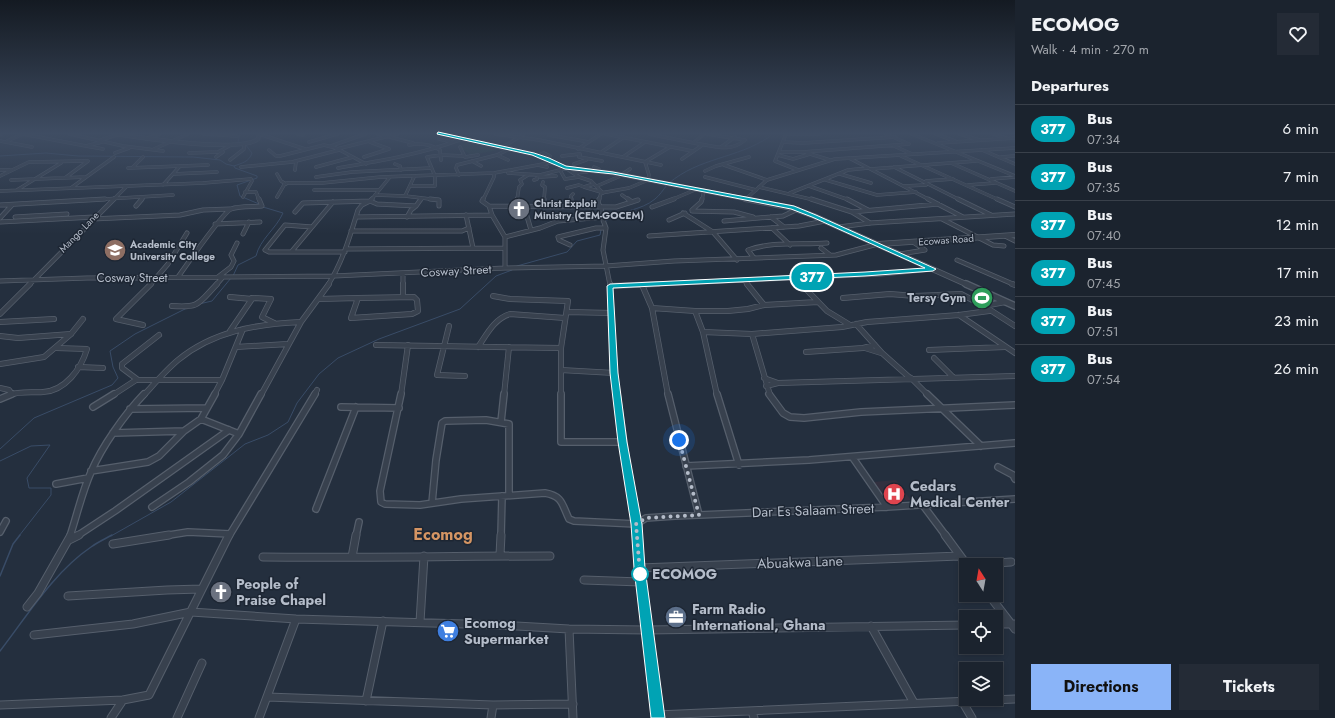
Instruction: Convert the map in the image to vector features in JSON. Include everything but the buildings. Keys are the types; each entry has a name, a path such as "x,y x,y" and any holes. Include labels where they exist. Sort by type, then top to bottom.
{"street":[{"path":"0,176 17,168"},
{"path":"17,190 53,168"},
{"path":"65,178 79,168"},
{"path":"71,188 99,168"},
{"path":"128,168 145,168"},
{"path":"163,184 179,168"},
{"path":"316,177 352,172 431,168 434,176 435,187 411,186"},
{"path":"457,168 459,175"},
{"path":"504,168 508,171"},
{"path":"277,174 281,181 286,184 322,183 390,177 494,173 527,168"},
{"path":"563,168 596,185 603,192"},
{"path":"595,168 599,169 599,171"},
{"path":"584,187 596,185 621,175 630,168"},
{"path":"647,168 649,175 648,180"},
{"path":"705,171 716,168"},
{"path":"731,168 767,180"},
{"path":"791,168 798,170"},
{"path":"747,198 767,180 806,168"},
{"path":"870,168 963,217"},
{"path":"790,193 851,170 882,168"},
{"path":"895,168 992,216"},
{"path":"929,168 1015,207"},
{"path":"960,168 1015,191"},
{"path":"995,168 1015,177"},
{"path":"534,180 538,176 560,170 568,169 599,171 747,198 798,209 1015,306"},
{"path":"0,170 11,170"},
{"path":"517,170 525,172"},
{"path":"560,170 565,179 578,185 603,192 624,189 648,180"},
{"path":"573,173 588,172 589,170"},
{"path":"173,174 217,172"},
{"path":"501,172 538,176 556,176"},
{"path":"1008,173 1015,172"},
{"path":"494,173 494,177 486,189 482,201 489,206 616,207 638,200"},
{"path":"840,174 871,183"},
{"path":"516,206 519,187 522,184 520,180 522,177 529,175"},
{"path":"11,180 86,177"},
{"path":"295,212 303,202 361,203 369,201 390,177"},
{"path":"405,196 414,177"},
{"path":"565,179 579,177"},
{"path":"704,177 756,190"},
{"path":"989,180 1015,177"},
{"path":"0,191 251,179 252,181 243,197"},
{"path":"904,186 954,179"},
{"path":"826,180 877,195 916,192"},
{"path":"543,182 542,185 545,187 544,207"},
{"path":"967,185 996,183"},
{"path":"277,197 286,184"},
{"path":"567,188 578,185"},
{"name":"Mango Lane","path":"0,314 126,186"},
{"path":"615,186 624,189"},
{"path":"808,186 847,199 868,210"},
{"path":"759,187 790,193 852,212 870,223"},
{"path":"652,207 697,189"},
{"path":"314,190 379,190"},
{"path":"692,211 701,202 704,190"},
{"path":"0,222 180,215 203,210 262,206 256,192 245,192"},
{"path":"603,192 600,194 598,202 604,217 602,228 603,250 610,286 614,373 636,524 658,716 753,714 959,701"},
{"path":"571,207 571,196 573,194"},
{"path":"0,205 173,195"},
{"path":"375,195 405,196 439,200 439,206"},
{"path":"622,195 632,202"},
{"path":"136,206 143,197"},
{"path":"407,216 422,198"},
{"path":"369,201 377,204 416,206"},
{"path":"292,251 319,221 333,202"},
{"path":"152,507 189,482 223,455 239,434 252,413 301,322 319,299 334,276 345,251 361,203"},
{"path":"852,212 938,204"},
{"path":"0,218 12,205"},
{"path":"489,206 492,215 505,237 505,268"},
{"path":"524,206 531,230"},
{"path":"178,277 208,237 215,224 230,209"},
{"path":"724,221 787,215 798,209"},
{"path":"669,220 683,213 692,211 734,212 754,218"},
{"path":"683,213 713,232 737,260"},
{"path":"15,217 67,214"},
{"path":"839,227 870,223 1015,214"},
{"path":"466,215 473,248"},
{"path":"356,217 492,215"},
{"path":"39,220 44,216"},
{"path":"771,216 784,227"},
{"path":"505,237 558,221 604,217"},
{"path":"941,218 977,238 996,246 1004,246"},
{"path":"731,220 740,229"},
{"path":"649,236 784,227 814,224 825,221"},
{"path":"243,234 249,222"},
{"path":"215,224 260,222"},
{"path":"312,227 285,225 265,250 269,252 504,248"},
{"path":"462,231 469,228"},
{"path":"570,245 559,240 558,237 602,228"},
{"path":"772,228 790,245"},
{"path":"352,232 470,232"},
{"path":"143,325 116,319 158,278 187,233"},
{"name":"Ecowas Road","path":"878,244 1015,235"},
{"path":"1005,236 1015,241"},
{"path":"900,254 925,250 913,242"},
{"path":"172,306 190,307 198,304 222,277 221,273 228,270 233,265 234,261 231,255 237,243"},
{"path":"754,258 748,250 790,245 827,243"},
{"name":"Cosway Street","path":"0,281 238,276 334,276 403,274 505,268 606,266 674,261 830,256 849,253 878,244"},
{"path":"821,248 830,256"},
{"path":"957,260 1015,285"},
{"path":"610,286 900,272 933,269"},
{"path":"403,274 403,297"},
{"path":"794,277 818,302 840,321 853,324 981,446"},
{"path":"744,280 764,305"},
{"path":"1009,282 1015,281"},
{"path":"642,285 652,308 670,407 699,515"},
{"path":"843,298 890,294 915,296 964,295 1015,326"},
{"path":"492,296 510,299 568,301 565,318 561,370 562,442 623,442"},
{"path":"230,297 272,299 262,317 274,322"},
{"path":"319,299 358,298 403,297 416,298 417,312 360,319 351,318 358,298"},
{"path":"230,331 252,298"},
{"path":"652,308 694,311 735,310 764,305 818,302"},
{"path":"984,306 1004,302"},
{"path":"694,311 703,332 719,403 739,465"},
{"path":"703,332 752,334 842,327 853,324 989,311"},
{"path":"567,312 612,313"},
{"path":"478,347 491,328 503,316 510,314 565,318"},
{"path":"959,315 1004,347 1015,353"},
{"path":"0,322 54,319"},
{"path":"0,364 39,358 56,348 83,319"},
{"path":"840,321 842,327"},
{"path":"27,607 38,593 69,540 91,471 113,433 130,409 157,380 185,354 230,331 274,322 301,322"},
{"path":"449,326 438,375 465,376"},
{"path":"91,471 154,460 184,431 201,419 222,380 243,329"},
{"path":"0,336 18,338 70,334"},
{"path":"752,334 770,396 783,413 796,419 861,412 944,410 1015,405"},
{"path":"136,380 121,366 158,335"},
{"path":"236,347 288,344"},
{"path":"376,345 562,348"},
{"path":"408,346 399,408 379,498 381,502 392,505 414,505 461,499 545,493 557,495 563,504 567,516 574,522 636,524"},
{"path":"806,352 875,346"},
{"path":"501,422 509,347"},
{"path":"929,350 1004,347"},
{"path":"0,399 10,393 58,389 70,378 78,367 86,352 86,349 56,348"},
{"path":"864,348 882,353"},
{"path":"934,358 953,377"},
{"path":"78,367 103,368"},
{"path":"561,370 614,373"},
{"path":"766,386 778,383 1015,376"},
{"path":"764,378 778,383"},
{"path":"93,407 136,380 222,380"},
{"path":"0,388 8,390 10,393"},
{"path":"0,705 123,700 149,695 230,534 317,390"},
{"path":"341,407 399,408"},
{"path":"316,509 356,407"},
{"path":"130,409 207,408"},
{"path":"201,419 239,434"},
{"path":"432,503 436,460 443,422 466,420 501,422 510,425 510,495"},
{"path":"69,540 115,511 229,430"},
{"path":"113,433 184,431"},
{"path":"686,466 739,465 853,458 1015,443"},
{"path":"853,458 887,507"},
{"path":"998,467 1013,475 1015,479"},
{"path":"56,484 88,478"},
{"path":"500,555 502,496"},
{"name":"Dar Es Salaam Street","path":"636,524 646,518 887,507 1015,499"},
{"path":"922,504 960,556"},
{"path":"0,532 6,522"},
{"path":"352,557 359,522"},
{"path":"113,544 188,532 230,534"},
{"path":"263,557 388,558 500,555 550,556"},
{"path":"420,622 424,556"},
{"name":"Abuakwa Lane","path":"640,568 960,556"},
{"path":"1003,563 1011,562"},
{"path":"584,580 642,582"},
{"path":"68,596 99,595 138,590 201,589"},
{"path":"995,602 1014,626"},
{"path":"34,635 133,624 191,612 296,619 420,622 569,629 647,630 959,625"},
{"path":"259,718 296,619"},
{"path":"366,701 384,622"},
{"path":"1003,625 1014,626"},
{"path":"870,626 914,703"},
{"path":"569,629 573,718"},
{"path":"177,718 202,663"},
{"path":"267,697 493,705 573,704"},
{"path":"1003,699 1015,699"},
{"path":"111,718 123,700"},
{"path":"491,718 493,705"},
{"path":"965,706 972,718"}],"shaded area":[{"name":"Cedars Medical Center","path":"896,480 911,500 891,502 884,498 873,482"}],"waterway":[{"path":"235,168 257,176 257,178 237,185 240,196 259,204"},
{"path":"669,183 681,174 694,168"},
{"path":"604,222 617,215 649,203 655,199 667,185"},
{"path":"233,276 238,265 256,256 264,239 283,213 263,207"},
{"path":"517,266 567,252 577,241 600,235 601,230"},
{"path":"111,536 171,502 245,444 268,435 288,422 297,403 319,374 338,358 379,339 460,309 496,276 512,270"},
{"path":"199,304 212,301 231,278"},
{"path":"0,449 34,418 112,385 118,378 113,367 110,351 135,334 187,308"},
{"path":"0,461 31,446 50,445 27,478 29,488 51,488 51,495 19,536"},
{"path":"0,576 13,544 20,535"},
{"path":"0,651 42,595 65,569 91,547 112,535"}],"bus line":[{"name":"377","path":"563,168 613,173 792,208 814,216 933,269 922,271 610,286 614,373 636,524 658,718"}],"place":[{"name":"Christ Exploit Ministry (CEM-GOCEM)","path":"519,209"},
{"name":"Academic City University College","path":"115,250"},
{"name":"Tersy Gym","path":"982,298"},
{"name":"Cedars Medical Center","path":"894,494"},
{"name":"ECOMOG","path":"640,574"},
{"name":"People of Praise Chapel","path":"221,592"},
{"name":"Farm Radio International, Ghana","path":"676,617"},
{"name":"Ecomog Supermarket","path":"448,631"}],"district":[{"name":"Ecomog","path":"443,534"}],"route":[{"path":"640,574 636,524 646,518 699,515 679,440"}]}
